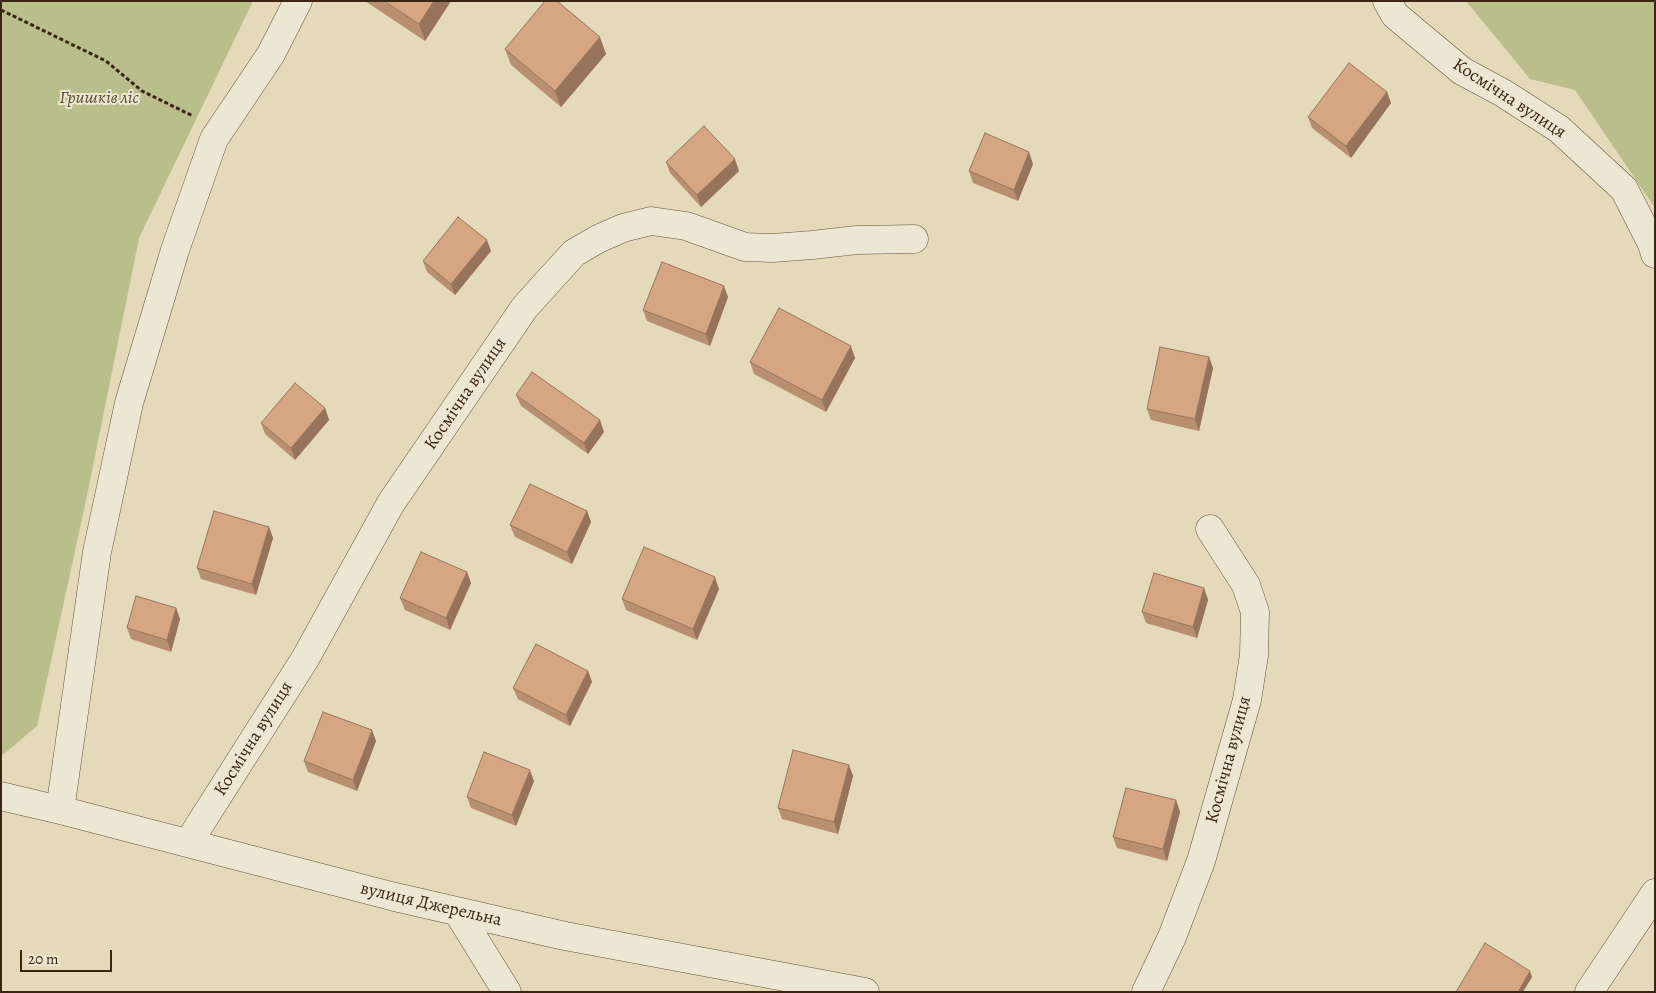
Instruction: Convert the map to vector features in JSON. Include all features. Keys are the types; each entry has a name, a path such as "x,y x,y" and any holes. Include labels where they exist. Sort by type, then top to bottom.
{"street":[{"path":"60,810 97,552 129,403 175,250 214,139 271,54 298,1"},
{"name":"Космічна вулиця","path":"1387,1 1395,15 1462,71 1503,93 1559,129 1624,189 1652,244 1655,254"},
{"name":"Космічна вулиця","path":"188,843 305,659 391,503 525,307 574,253 598,239 624,228 650,221 686,226 745,247 773,248 857,240 914,239"},
{"name":"Космічна вулиця","path":"1146,992 1172,937 1201,861 1247,700 1254,655 1255,612 1246,585 1210,529"},
{"name":"вулиця Джерельна","path":"1,796 395,897 565,936 865,992"},
{"path":"1589,992 1655,893"},
{"path":"457,911 507,992"}],"path":[{"path":"1,10 106,61 142,91 221,128"}],"green space":[{"name":"Гришків ліс","path":"1,1 253,1 139,238 88,491 37,726 4,754 1,754"},
{"path":"1466,1 1655,1 1655,208 1575,90 1530,79"}],"building":[{"path":"384,1 434,1 419,24"},
{"path":"545,1 557,1 600,37 555,91 505,49"},
{"path":"1349,63 1387,92 1346,146 1308,117"},
{"path":"704,126 735,159 697,195 666,162"},
{"path":"985,133 1029,152 1014,190 969,171"},
{"path":"458,217 487,240 451,284 423,261"},
{"path":"662,262 724,286 706,334 643,310"},
{"path":"779,308 851,346 822,400 750,362"},
{"path":"1160,347 1209,357 1195,419 1147,409"},
{"path":"532,372 600,420 584,443 516,395"},
{"path":"295,383 325,408 291,448 261,423"},
{"path":"530,484 587,511 567,552 510,525"},
{"path":"214,511 269,527 252,584 197,568"},
{"path":"644,547 715,577 693,629 622,599"},
{"path":"421,552 467,572 446,618 400,598"},
{"path":"1154,573 1204,588 1193,627 1142,612"},
{"path":"136,596 176,608 167,640 127,628"},
{"path":"536,644 588,671 566,715 513,688"},
{"path":"323,712 372,730 353,780 304,761"},
{"path":"793,750 849,765 834,822 778,808"},
{"path":"484,752 530,770 512,815 467,797"},
{"path":"1126,788 1176,800 1163,849 1113,837"},
{"path":"1485,943 1530,971 1518,992 1456,992"}]}
